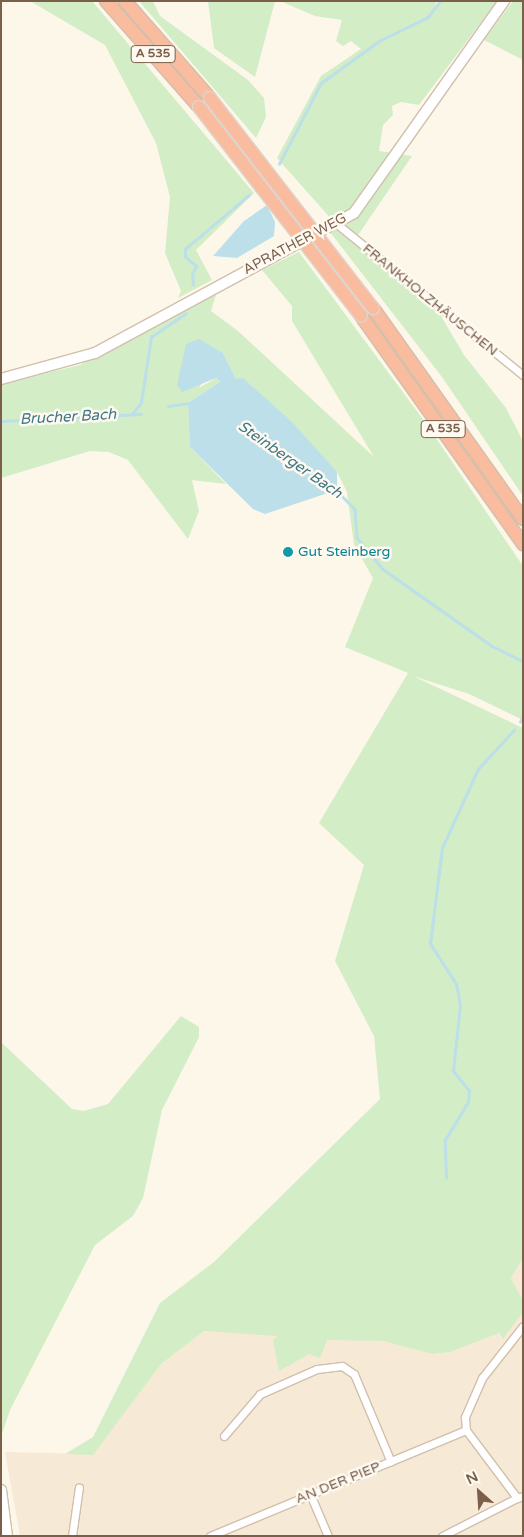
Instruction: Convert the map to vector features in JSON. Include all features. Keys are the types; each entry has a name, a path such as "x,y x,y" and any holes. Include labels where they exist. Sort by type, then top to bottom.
{"highway":[{"name":"A 535","path":"106,1 199,107 362,316 523,544"},
{"name":"A 535","path":"125,1 210,98 373,308 523,519"}],"street":[{"name":"APRATHER WEG","path":"1,378 95,353 337,224 354,213 504,1"},
{"name":"FRANKHOLZHÄUSCHEN","path":"337,224 523,374"},
{"path":"442,1536 520,1497 466,1430 470,1397 523,1326"},
{"path":"224,1436 260,1394 317,1369 342,1366 354,1374 391,1462"},
{"name":"AN DER PIEP","path":"210,1536 466,1430"},
{"path":"72,1536 79,1487"},
{"path":"1,1490 7,1536"},
{"path":"310,1494 328,1536"}],"shaded area":[{"path":"523,1258 523,1301 511,1278"},
{"path":"523,1311 523,1536 20,1536 5,1452 93,1454 161,1364 204,1331 383,1341 432,1354 451,1352 499,1333 502,1339 509,1332 501,1321"}],"green space":[{"path":"30,1 92,1 254,193 196,250 212,280 178,298 181,291 165,253 170,197 156,143 105,45"},
{"path":"139,1 153,1 160,16 248,80 264,98 266,117 256,138"},
{"path":"208,1 275,1 255,77 214,48"},
{"path":"280,1 437,1 435,6 443,1 497,1 419,105 401,102 392,106 393,115 383,125 379,151 412,156 358,235 431,299 464,355 506,408 523,441 523,496 442,377 330,232 333,221 277,158 321,76 361,49 351,41 343,46 336,41 342,20 315,16"},
{"path":"513,1 523,1 523,60 484,40"},
{"path":"299,252 425,422 523,566 523,720 469,694 413,676 523,728 523,1258 511,1278 523,1301 523,1312 503,1339 499,1333 451,1352 432,1354 383,1341 327,1340 320,1358 309,1354 279,1371 273,1340 278,1336 204,1331 161,1364 93,1455 65,1454 93,1437 160,1303 214,1262 380,1099 374,1036 335,961 364,865 319,823 408,673 345,647 373,578 354,545 347,492 337,472 236,379 223,353 199,388 216,378 220,382 188,403 190,447 226,484 192,480 199,511 188,539 128,460 109,452 90,451 1,478 1,384 80,365 178,310 216,295 211,311 238,331 374,457 292,321 292,306 262,270"},
{"path":"181,1016 199,1027 199,1037 162,1110 143,1198 133,1216 95,1245 10,1410 1,1437 1,1042 72,1109 84,1111 108,1104"}],"water":[{"path":"267,205 275,222 274,236 237,258 213,256 244,221"},
{"path":"199,339 223,353 236,379 243,378 292,422 337,472 337,490 265,514 253,509 190,447 188,403 220,382 216,378 182,392 177,385 186,344"}],"waterway":[{"name":"Brucher Bach","path":"279,164 321,83 379,41 428,17 440,1"},
{"name":"Brucher Bach","path":"193,285 192,274 196,266 185,257 185,249 249,195"},
{"name":"Brucher Bach","path":"132,414 141,403 151,337 186,313"},
{"name":"Steinberger Bach","path":"168,406 190,403"},
{"name":"Brucher Bach","path":"1,421 141,414"},
{"name":"Steinberger Bach","path":"335,489 355,509 357,538 383,569 492,646 523,661"},
{"path":"520,722 523,715"},
{"path":"446,1178 445,1140 468,1102 469,1091 453,1071 460,1006 456,984 430,944 442,848 478,769 514,730"}],"place":[{"name":"Gut Steinberg","path":"288,552"}]}
